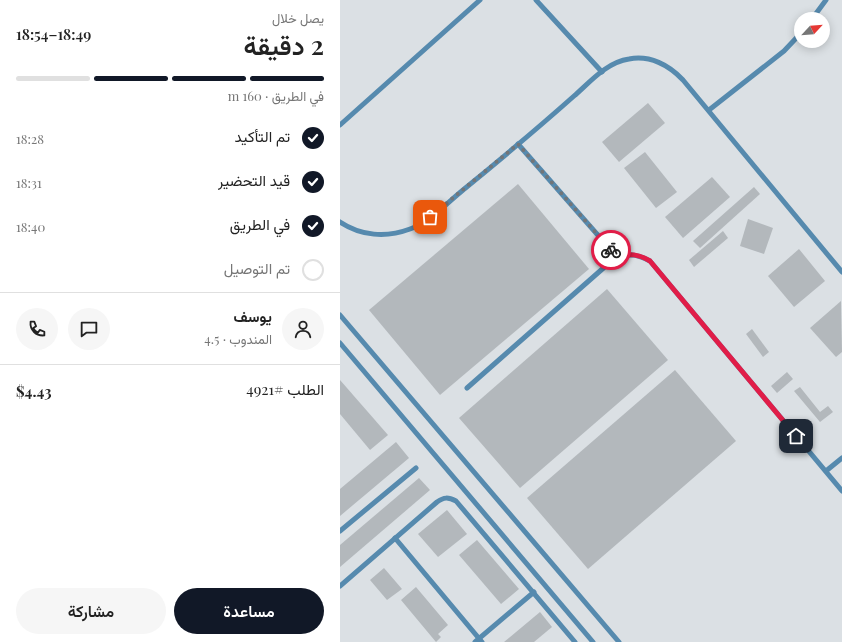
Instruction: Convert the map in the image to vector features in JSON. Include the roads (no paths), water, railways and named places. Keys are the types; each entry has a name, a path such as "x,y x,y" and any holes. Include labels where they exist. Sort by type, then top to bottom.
{"lane":[{"path":"340,125 480,0"},
{"path":"536,0 602,72"},
{"path":"817,12 826,0"},
{"path":"709,110 784,51 794,40"},
{"path":"340,222 350,228 370,234 391,234 412,229 430,217 602,72 612,65 628,59 637,58 654,61 677,74 709,110 842,272"},
{"path":"518,144 617,257"},
{"path":"467,388 617,257 628,254 640,255 650,261 842,491"},
{"path":"340,315 619,642"},
{"path":"340,343 593,642"},
{"path":"826,471 842,458"},
{"path":"340,531 416,468"},
{"path":"340,586 437,502 443,498 450,498 456,502 575,642"},
{"path":"395,538 478,641 534,592"}]}
